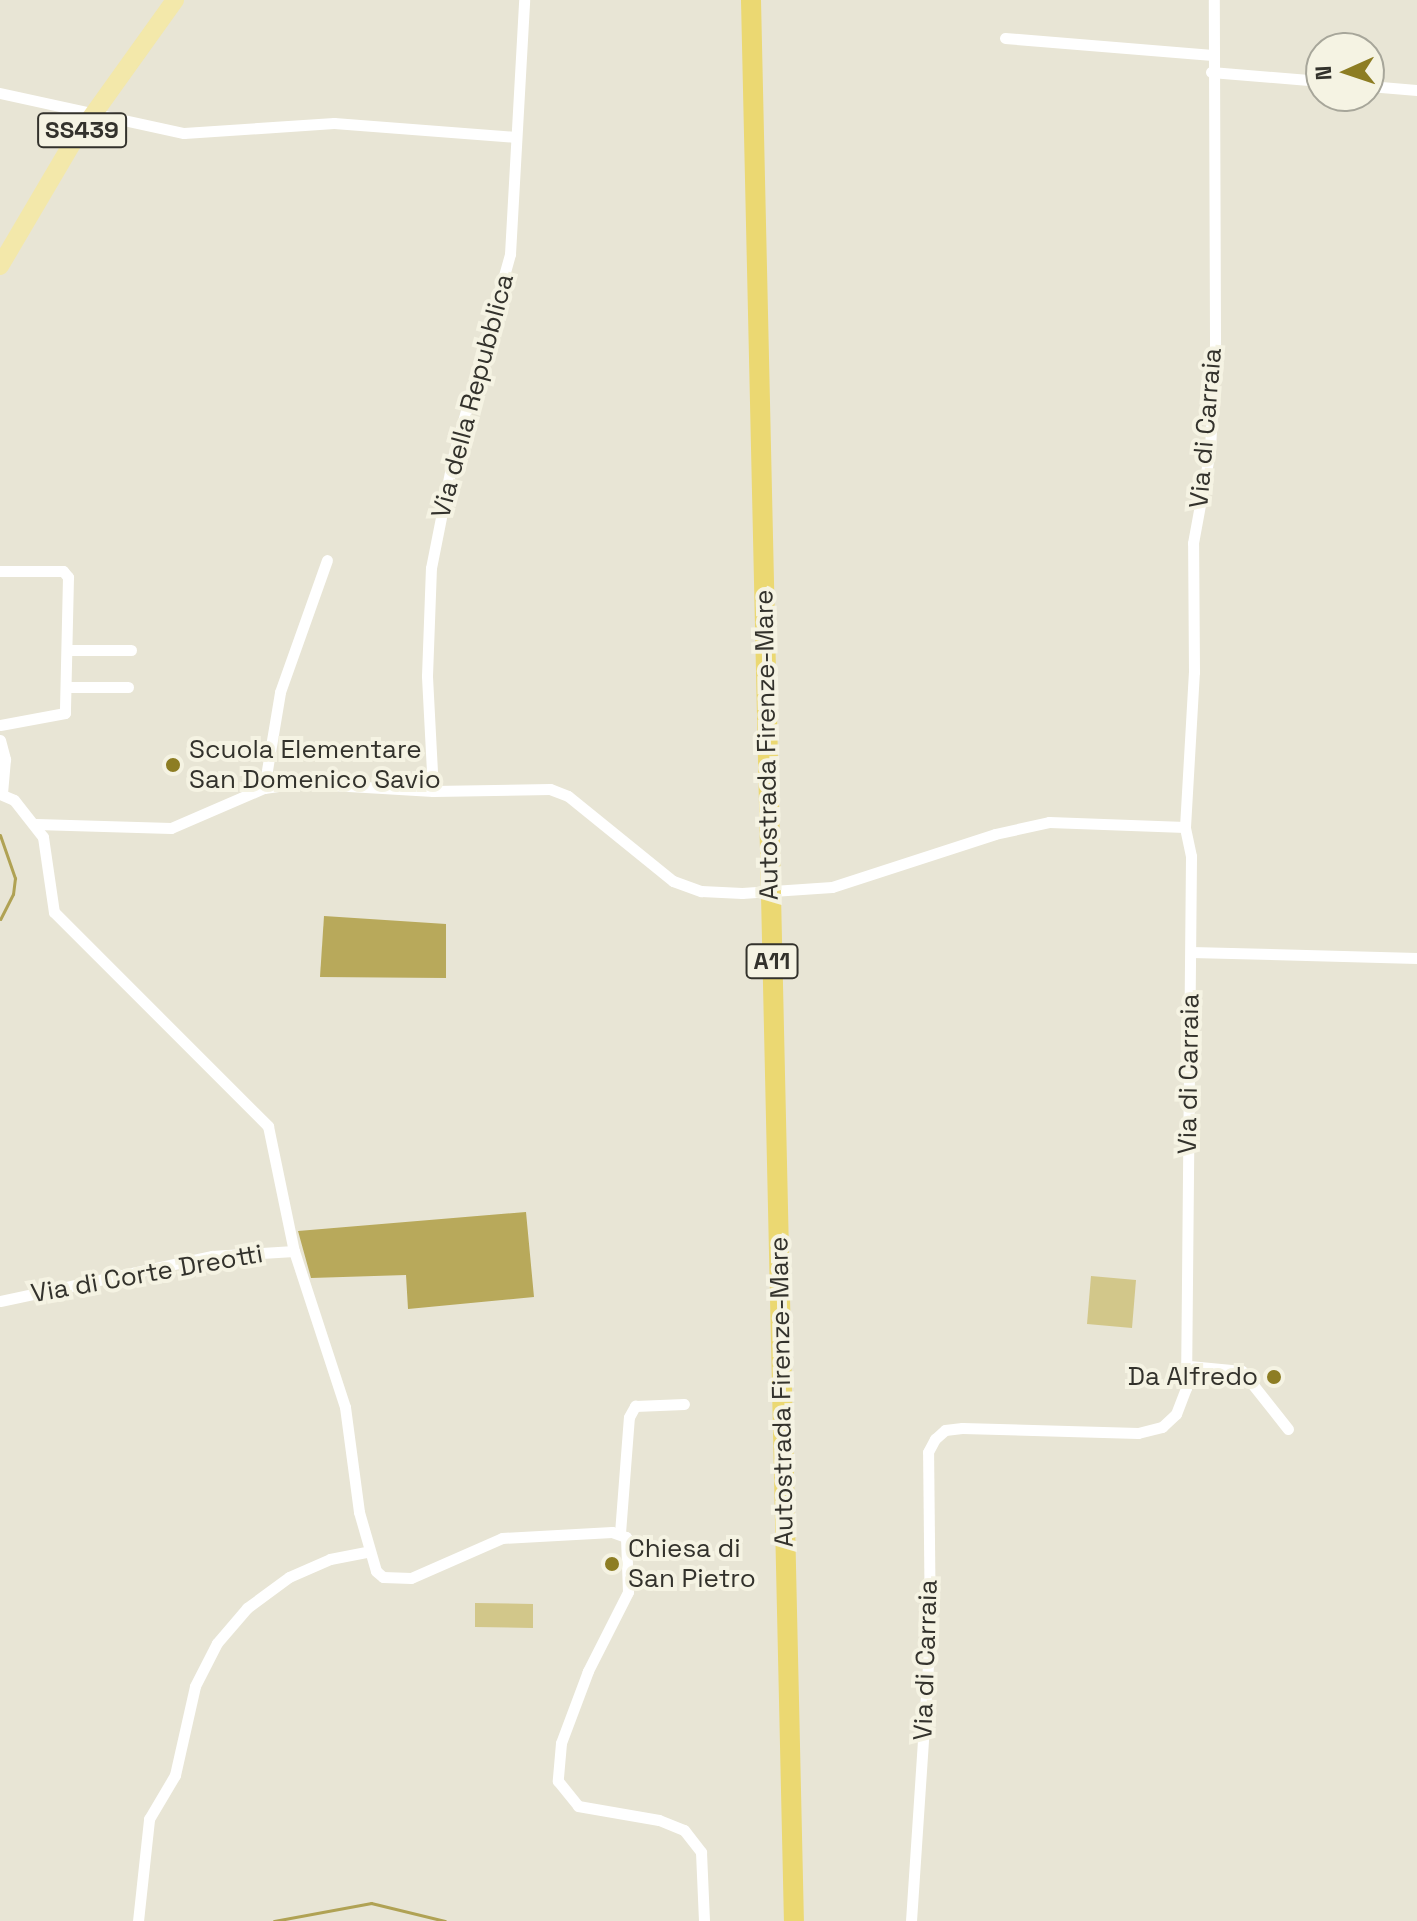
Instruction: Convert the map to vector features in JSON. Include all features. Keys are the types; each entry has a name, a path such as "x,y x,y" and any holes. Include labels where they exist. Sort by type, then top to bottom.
{"highway":[{"name":"Autostrada Firenze-Mare","path":"738,0 781,1921"},
{"name":"Autostrada Firenze-Mare","path":"751,0 794,1921"}],"main road":[{"name":"SS439","path":"0,266 32,206 175,0"}],"street":[{"name":"Via della Repubblica","path":"433,791 427,676 431,568 453,457 510,254 524,0"},
{"name":"Via di Carraia","path":"911,1921 930,1636 928,1452 935,1439 945,1430 962,1428 1138,1433 1162,1427 1176,1414 1189,1366 1191,856 1185,827 1194,672 1193,543 1210,450 1215,342 1211,72 1214,0"},
{"path":"1005,38 1212,55"},
{"path":"1211,72 1305,80"},
{"path":"1385,87 1417,90"},
{"path":"0,93 96,110 184,133 334,123 515,137"},
{"path":"264,788 280,692 327,560"},
{"path":"0,571 63,571 68,577 66,687 60,716 24,716 0,725"},
{"path":"67,650 131,650"},
{"path":"66,687 128,687"},
{"path":"0,740 5,759 1,794 36,824 54,912 268,1126 294,1251 345,1407 367,1552 383,1577 398,1579 423,1574 469,1548 502,1538 620,1533"},
{"path":"36,824 171,828 264,788 298,783 433,791 550,789 568,796 673,881 701,891 742,893 784,892 884,874 995,834 1049,822 1185,827"},
{"path":"1191,952 1417,958"},
{"name":"Via di Corte Dreotti","path":"0,1301 212,1256 294,1251"},
{"path":"1189,1366 1242,1371 1288,1429"},
{"path":"684,1404 635,1406 629,1417 620,1533 629,1543 628,1592 588,1671 561,1743 558,1781 578,1806 659,1820 684,1830 701,1852 704,1921"},
{"path":"138,1921 149,1819 175,1775 195,1686 217,1643 247,1608 289,1577 330,1559 367,1552"}],"shaded area":[{"path":"324,916 446,924 446,978 320,977"},
{"path":"526,1212 534,1297 408,1309 406,1275 311,1278 298,1231"},
{"path":"1091,1276 1136,1280 1132,1328 1087,1324"},
{"path":"475,1603 533,1604 533,1628 475,1627"}],"waterway":[{"path":"0,835 15,878 13,894 0,919"},
{"path":"274,1921 371,1903 445,1921"}],"place":[{"name":"Scuola Elementare San Domenico Savio","path":"173,765"},
{"name":"Da Alfredo","path":"1274,1377"},
{"name":"Chiesa di San Pietro","path":"612,1564"}]}
